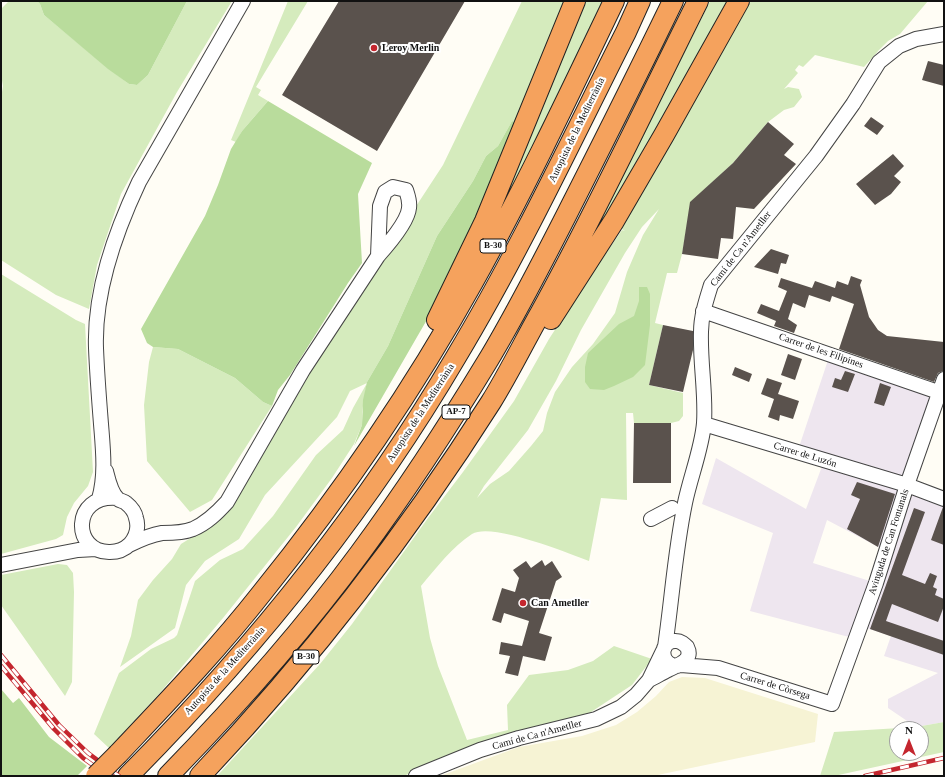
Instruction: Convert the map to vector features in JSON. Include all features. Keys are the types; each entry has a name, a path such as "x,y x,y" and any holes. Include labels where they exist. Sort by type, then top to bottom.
{"highway":[{"path":"348,479 437,320 461,273 497,192 575,1"},
{"name":"B-30","path":"96,776 203,662 251,607 301,543 378,436 473,282 528,178 614,1"},
{"name":"Autopista de la Mediterrània","path":"132,772 204,696 259,633 327,548 390,461 455,359 511,260 626,32 640,1"},
{"name":"AP-7","path":"168,776 241,698 296,634 360,553 408,486 488,360 540,268 673,1"},
{"name":"B-30","path":"200,776 251,721 334,624 400,536 492,400 551,294 600,201 698,1"},
{"path":"445,470 479,427 503,392 610,227 668,128 739,1"}],"street":[{"path":"99,500 102,489 104,463 96,347 96,320 101,292 117,233 124,213 139,182 244,1"},
{"name":"Camí de Ca n'Ametller","path":"416,776 480,750 519,738 596,719 621,707 636,695 649,680 664,649 684,504 704,424 704,382 701,333 703,311 711,285 816,156 853,104 879,62 899,46 916,39 944,34"},
{"path":"129,545 137,528 133,510 126,503 118,498 108,497 91,505 85,512 82,520 84,536 89,544 104,552 121,550 144,538 160,534 192,530 213,517 227,502 304,370 378,256"},
{"name":"Carrer de les Filipines","path":"703,311 942,388"},
{"name":"Avinguda de Can Fontanals","path":"832,704 876,583 942,388"},
{"name":"Carrer de Luzón","path":"704,424 908,485 944,499"},
{"path":"104,463 108,480 118,498"},
{"path":"651,519 672,508"},
{"path":"136,518 147,527 160,534"},
{"path":"54,554 73,540 82,528"},
{"path":"1,565 82,549 96,549"},
{"name":"Camí de Ca n'Ametller","path":"670,612 685,645"},
{"path":"674,641 685,645 688,656 687,660 679,665 673,666 666,662 663,655 667,644 674,641"},
{"name":"Carrer de Còrsega","path":"685,645 693,654 718,668 832,704"},
{"name":"Camí de Ca n'Ametller","path":"649,680 679,665"},
{"name":"Carrer de Còrsega","path":"679,665 718,668"}],"shaded area":[{"path":"830,354 939,392 908,485 944,499 944,722 929,725 929,721 907,721 888,708 888,699 938,673 884,656 891,636 854,624 849,637 750,611 773,533 702,504 716,458 806,509 824,461 797,453","holes":["827,520 882,549 876,583 813,563"]},
{"path":"682,677 705,678 818,714 815,742 653,776 440,776 519,747 582,736 616,725 637,712 656,696 669,682"}],"green space":[{"path":"9,1 37,1 40,4 44,15 129,84 137,85 148,75 187,1 232,1 177,92 121,194 97,265 89,309 56,295 1,260 1,98 3,86 1,75 1,9"},
{"path":"37,1 187,1 148,75 137,85 129,84 108,69 44,15 40,4"},
{"path":"288,1 308,1 256,87 261,90 258,95 268,101 242,131 236,142 231,140"},
{"path":"522,1 569,1 517,123 512,121 498,146 486,156 473,181 437,236 388,346 367,383 350,391 337,417 265,495 239,539 205,561 186,585 175,628 120,667 131,636 138,600 153,580 172,559 181,544 221,519 300,386 370,276 384,260 392,243 443,165"},
{"path":"583,1 606,1 463,285"},
{"path":"710,1 732,1 587,247"},
{"path":"751,1 928,1 900,34 888,41 864,67 815,55 803,67 799,65 795,70 798,73 784,89 788,87 799,89 802,97 794,107 784,110 768,122 733,163 691,202 682,254 677,273 667,273 655,323 663,325 649,385 683,393 683,416 679,421 671,423 634,423 633,413 626,413 627,500 601,498 589,561 530,540 496,532 482,531 472,534 458,545 421,586 430,638 438,666 467,740 508,730 507,705 529,675 568,670 593,661 614,646 652,659 632,685 588,714 429,764 404,776 217,776 320,664 352,624 463,472 514,401 549,339 584,285 622,230 625,231 617,226","holes":["659,209 643,235 627,272 615,313 593,344 572,367 555,392 547,413 543,431 509,471 490,484 477,498 484,486 528,430 556,381 581,330 625,253 642,227"]},
{"path":"268,101 372,163 358,194 362,263 290,375 278,390 272,406 263,402 235,378 178,349 153,347 147,343 141,329 205,216 231,149 242,131"},
{"path":"512,121 517,123 492,185 432,311 354,446 362,425 363,400 367,382 388,346 437,236 473,181 486,156 498,146"},
{"path":"1,274 85,324 93,472 88,486 74,503 67,517 63,535 56,539 1,554"},
{"path":"639,287 647,287 650,294 650,325 645,365 633,377 614,386 604,390 590,389 585,382 585,367 588,353 619,324 634,316 639,301"},
{"path":"153,347 178,349 235,378 263,402 272,406 212,500 190,512 147,461 144,405 149,362"},
{"path":"367,383 362,412 362,425 354,444 332,478 296,527 223,618 159,694 109,748 94,734 119,673 151,649 174,638 177,635 195,581 220,560 243,549 273,516 316,455 343,430"},
{"path":"58,564 67,565 73,573 72,682 65,696 1,605 1,575"},
{"path":"1,689 13,703 19,698 49,737 87,766 77,776 1,776"},
{"path":"944,722 944,752 929,755 929,725"},
{"path":"889,729 889,761 903,761 834,776 820,776 834,732"}],"building":[{"name":"Leroy Merlin","path":"339,1 465,1 377,151 282,95"},
{"path":"928,61 944,65 944,86 922,80"},
{"path":"871,117 884,126 877,135 864,126"},
{"path":"768,122 794,144 784,155 796,164 754,209 736,207 733,239 721,238 718,259 682,254 690,202 733,163"},
{"path":"893,154 904,166 894,176 901,182 891,194 875,205 856,184"},
{"path":"771,249 789,255 786,264 781,263 778,274 754,267"},
{"path":"851,276 862,280 860,285 869,317 878,330 887,336 944,342 944,368 943,371 938,373 934,382 839,349 854,304 832,296 830,302 809,295 805,308 793,303 788,319 797,325 794,333 774,326 776,321 757,313 761,304 779,311 787,291 778,287 781,278 812,288 815,281 835,288 837,281 848,285"},
{"path":"663,325 693,331 693,350 683,392 649,385"},
{"path":"788,354 802,359 795,380 781,375"},
{"path":"735,367 752,374 749,382 732,375"},
{"path":"845,371 855,374 848,392 832,387 835,378 841,380"},
{"path":"767,378 782,383 778,394 799,401 793,419 780,415 779,421 768,417 774,399 761,394"},
{"path":"880,383 891,387 884,406 874,403"},
{"path":"634,423 671,423 671,483 633,483"},
{"path":"857,482 895,494 878,547 847,529 860,499 851,495"},
{"path":"944,507 944,545 931,540"},
{"path":"914,508 925,512 902,575 925,584 930,573 937,576 933,587 937,589 935,595 944,599 944,606 938,622 892,604 886,621 944,641 944,655 870,629"},
{"path":"542,560 545,566 552,561 562,577 556,581 539,633 552,637 545,661 523,656 518,676 505,673 510,656 499,654 501,642 522,646 529,621 504,613 501,623 492,620 502,588 515,592 519,578 513,570 526,561 531,568"}],"railway":[{"path":"1,655 59,725 88,753 119,776"},
{"path":"1,666 54,729 83,758 108,776"},
{"path":"865,776 944,758"}],"place":[{"name":"Leroy Merlin","path":"374,48"},
{"name":"Can Ametller","path":"523,603"}]}
